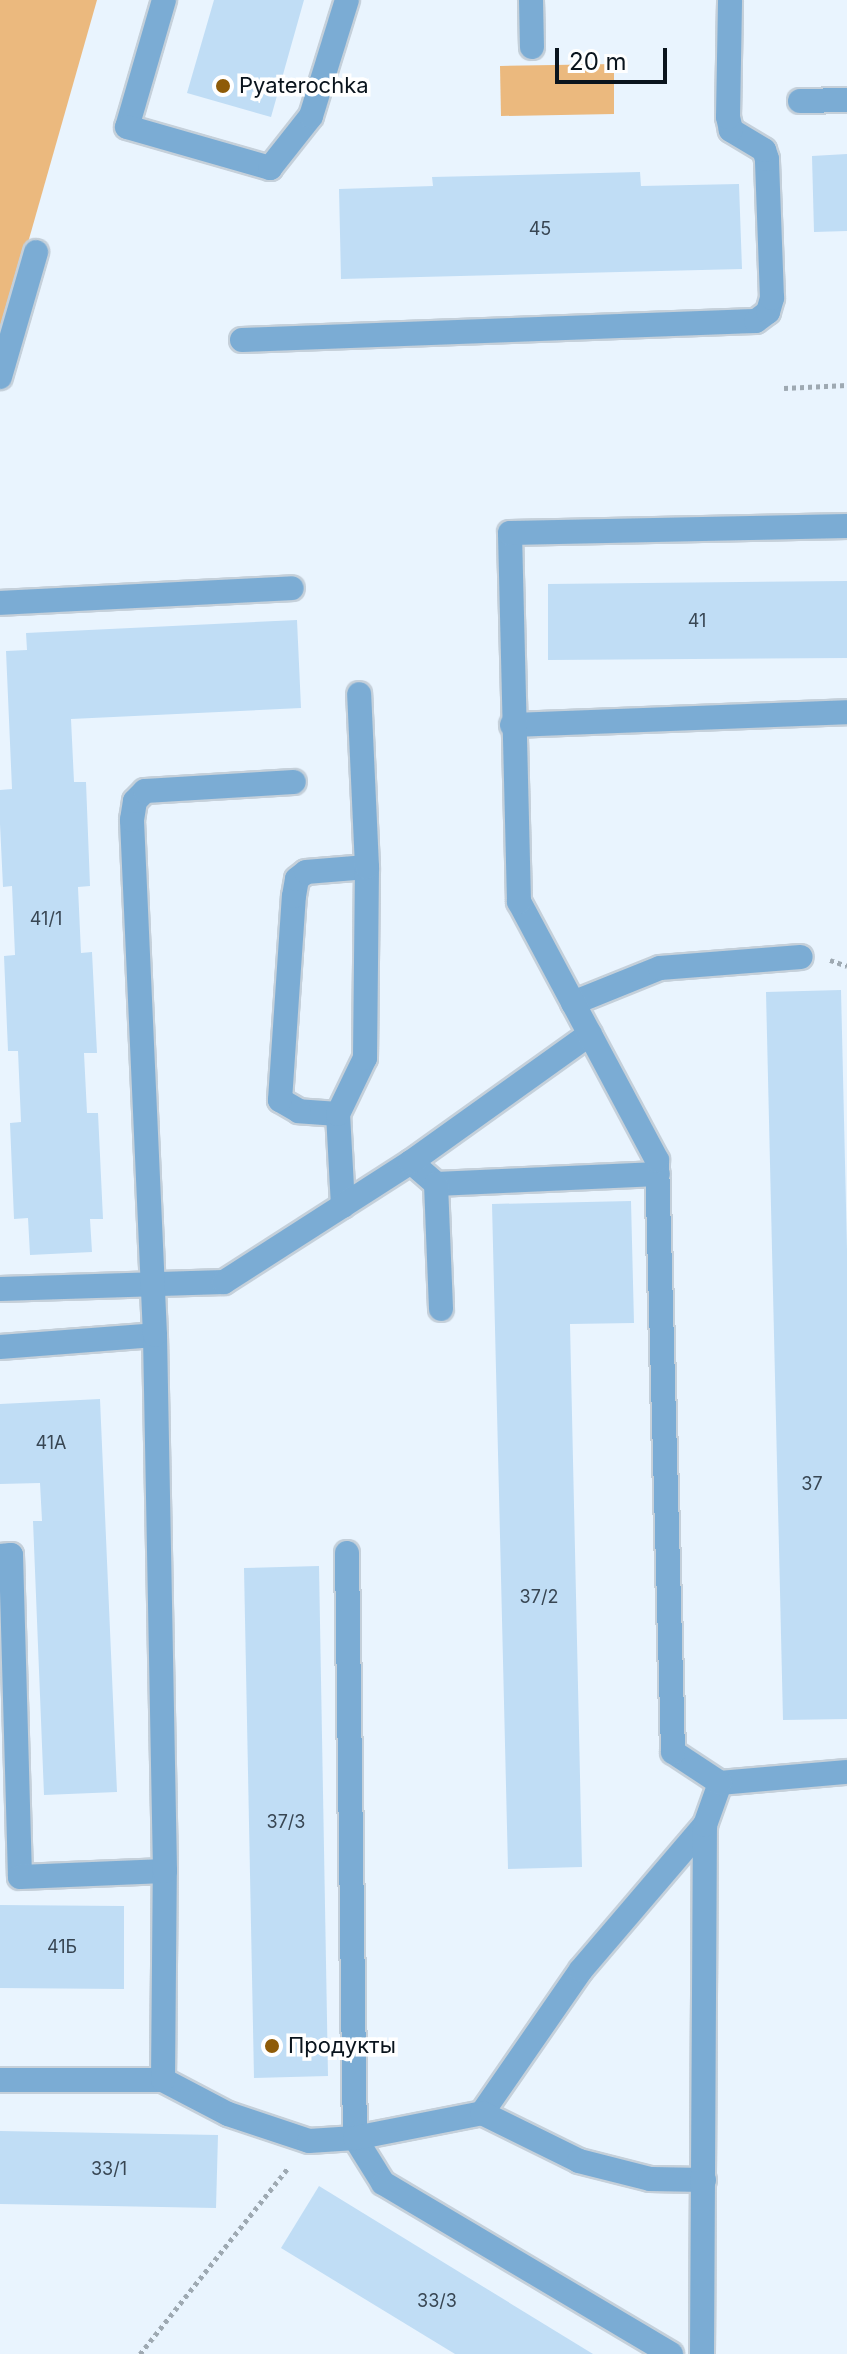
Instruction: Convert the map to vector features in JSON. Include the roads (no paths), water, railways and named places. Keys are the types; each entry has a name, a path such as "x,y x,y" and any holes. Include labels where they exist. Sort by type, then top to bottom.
{"street":[{"path":"164,0 127,127 270,168 311,116 347,0"},
{"path":"531,0 532,47"},
{"path":"242,340 756,321 768,312 772,298 767,159 764,150 731,130 728,117 730,0"},
{"path":"800,101 847,100"},
{"path":"0,377 36,252"},
{"path":"847,526 510,533 512,725 519,902 657,1160 673,1752 720,1783 847,1772"},
{"path":"0,603 292,588"},
{"path":"343,1206 338,1114 365,1058 367,867 359,694"},
{"path":"512,725 847,712"},
{"path":"163,2080 165,1871 155,1335 135,801 145,791 158,788 294,782"},
{"path":"338,1114 299,1111 280,1100 294,896 297,879 306,872 367,867"},
{"path":"573,1003 660,968 801,957"},
{"path":"0,1289 224,1282 411,1162 590,1034"},
{"path":"411,1162 436,1184 658,1174"},
{"path":"436,1184 441,1309"},
{"path":"0,1347 155,1335"},
{"path":"347,1553 355,2138 383,2183 671,2354"},
{"path":"0,1556 11,1555 20,1877 165,1871"},
{"path":"702,2354 705,1825 720,1783"},
{"path":"482,2113 581,1970 705,1825"},
{"path":"0,2080 163,2080 228,2114 309,2141 355,2138 482,2113 579,2161 650,2179 704,2180"}],"place":[{"name":"Pyaterochka","path":"223,86"},
{"name":"Продукты","path":"272,2046"}]}
